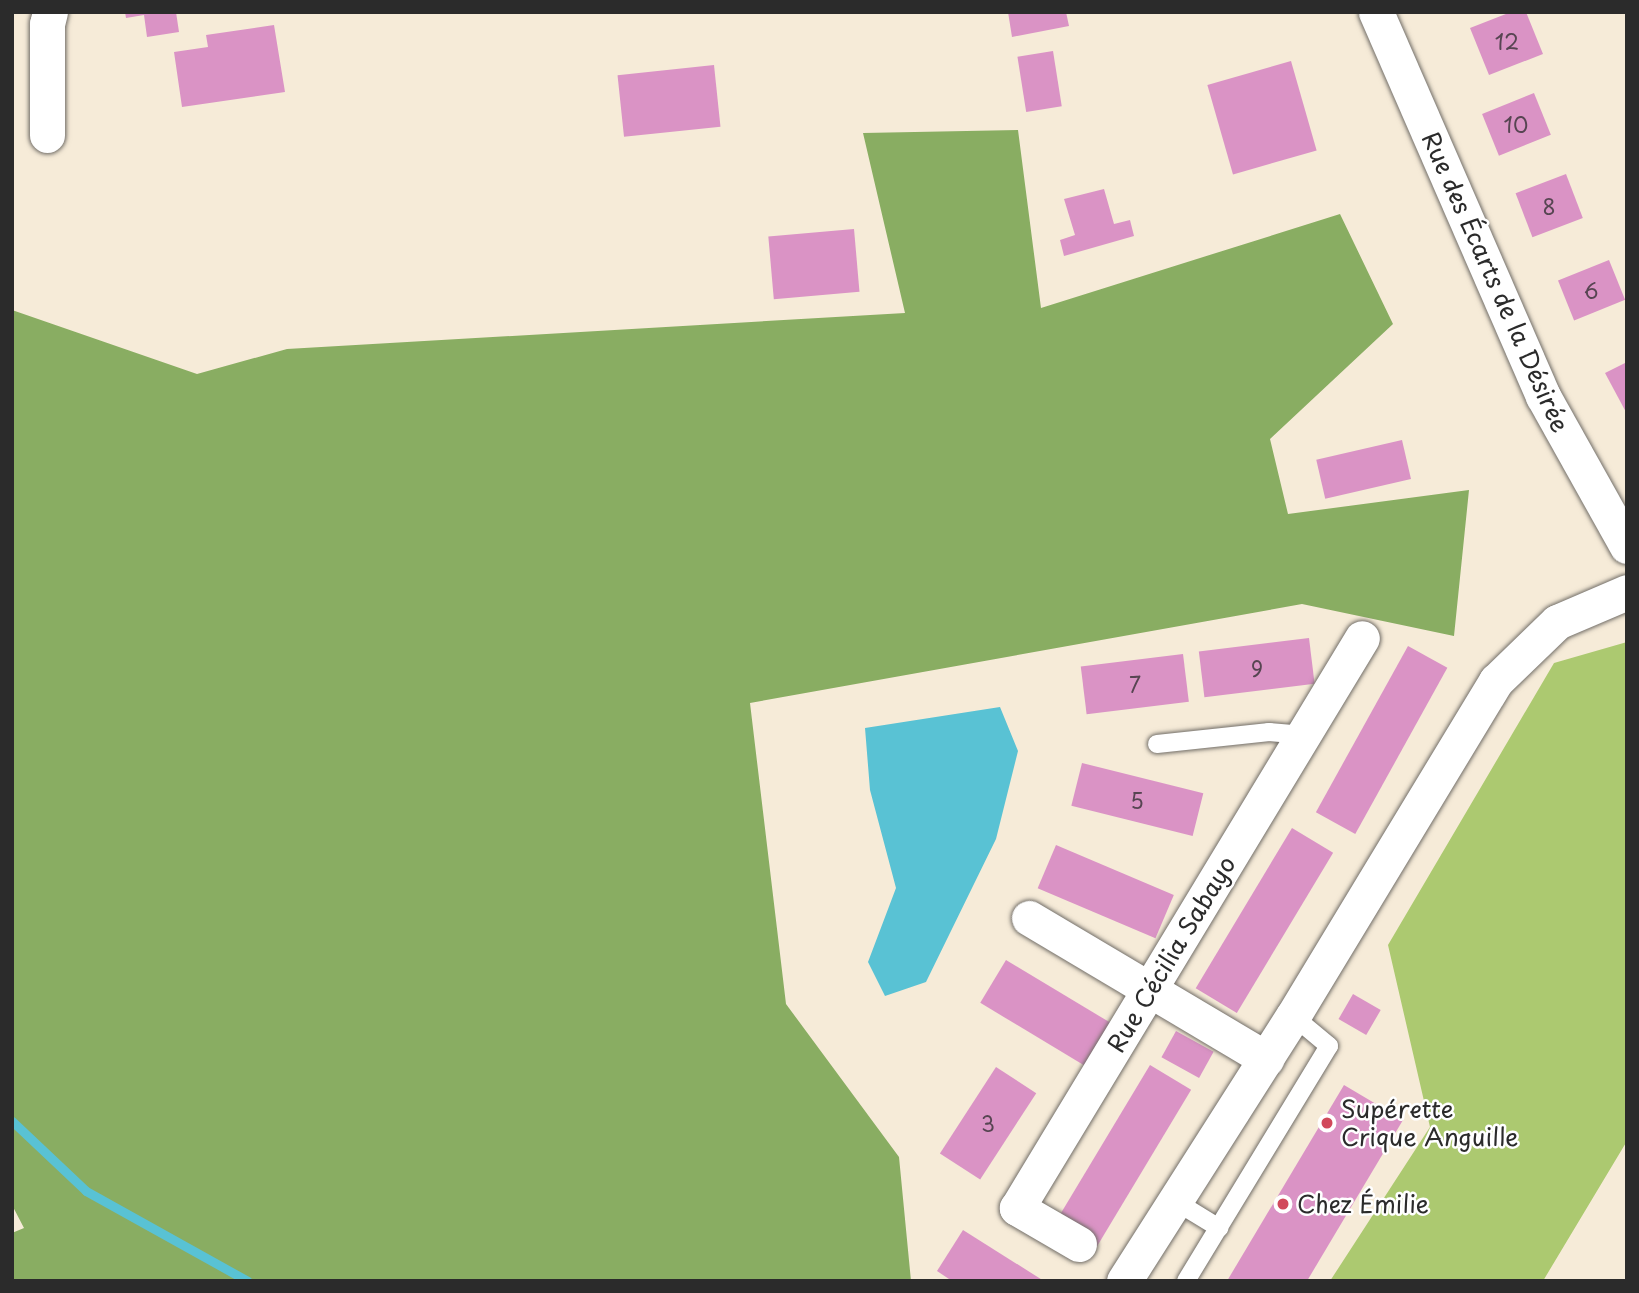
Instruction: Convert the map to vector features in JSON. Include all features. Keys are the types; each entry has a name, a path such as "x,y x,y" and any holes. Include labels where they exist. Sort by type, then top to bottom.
{"street":[{"path":"47,135 47,23 50,12"},
{"name":"Rue des Écarts de la Désirée","path":"1377,12 1543,396 1627,546"},
{"path":"1124,1281 1293,1016 1496,681 1557,622 1627,592"},
{"name":"Rue Cécilia Sabayo","path":"1079,1244 1017,1208 1362,638"},
{"path":"1029,918 1266,1059"}],"lane":[{"path":"1157,744 1269,732 1304,735"},
{"path":"1186,1281 1329,1046 1293,1016"},
{"path":"1175,1201 1219,1228"}],"green space":[{"path":"1018,130 1041,308 1340,214 1393,324 1270,439 1288,514 1469,490 1454,636 1302,604 750,703 786,1004 899,1157 911,1281 12,1281 12,1233 24,1228 12,1205 12,310 197,374 287,349 905,313 863,133"},
{"path":"1627,642 1627,1141 1543,1281 1330,1281 1430,1127 1388,945 1554,663"}],"water":[{"path":"1000,707 1018,751 996,839 926,982 885,996 868,962 896,888 870,790 865,728"}],"building":[{"path":"125,12 176,12 179,32 147,37 144,15 126,18"},
{"path":"1008,12 1066,12 1069,26 1012,37"},
{"path":"1511,12 1526,12 1543,54 1489,75 1470,28"},
{"path":"274,25 285,92 182,107 174,52 208,47 206,35"},
{"path":"1053,51 1062,106 1026,112 1017,57"},
{"path":"1291,61 1317,150 1233,174 1207,85"},
{"path":"714,65 720,127 624,137 618,75"},
{"path":"1534,93 1551,135 1499,156 1482,114"},
{"path":"1566,174 1583,218 1532,237 1516,193"},
{"path":"1104,189 1114,224 1130,220 1134,236 1064,256 1060,240 1075,235 1064,199"},
{"path":"854,229 859,292 774,299 768,236"},
{"path":"1609,260 1625,300 1574,320 1558,281"},
{"path":"1627,362 1627,414 1605,373"},
{"path":"1402,440 1411,479 1325,499 1316,460"},
{"path":"1309,638 1315,684 1204,697 1199,652"},
{"path":"1408,646 1447,668 1355,834 1316,812"},
{"path":"1183,654 1189,702 1087,714 1081,667"},
{"path":"1082,763 1203,793 1193,836 1071,806"},
{"path":"1292,828 1333,853 1237,1013 1196,988"},
{"path":"1056,845 1174,895 1155,938 1038,888"},
{"path":"1006,960 1111,1023 1085,1066 980,1003"},
{"path":"1353,994 1381,1010 1366,1035 1338,1019"},
{"path":"1176,1031 1214,1052 1199,1078 1161,1057"},
{"path":"1150,1065 1191,1090 1096,1248 1055,1224"},
{"path":"996,1067 1036,1093 980,1180 940,1153"},
{"path":"1344,1085 1403,1120 1307,1281 1227,1281"},
{"path":"963,1230 1044,1281 952,1281 937,1271"}],"waterway":[{"path":"12,1121 86,1191 248,1281"}],"place":[{"name":"Supérette Crique Anguille","path":"1327,1123"},
{"name":"Chez Émilie","path":"1283,1204"}]}
